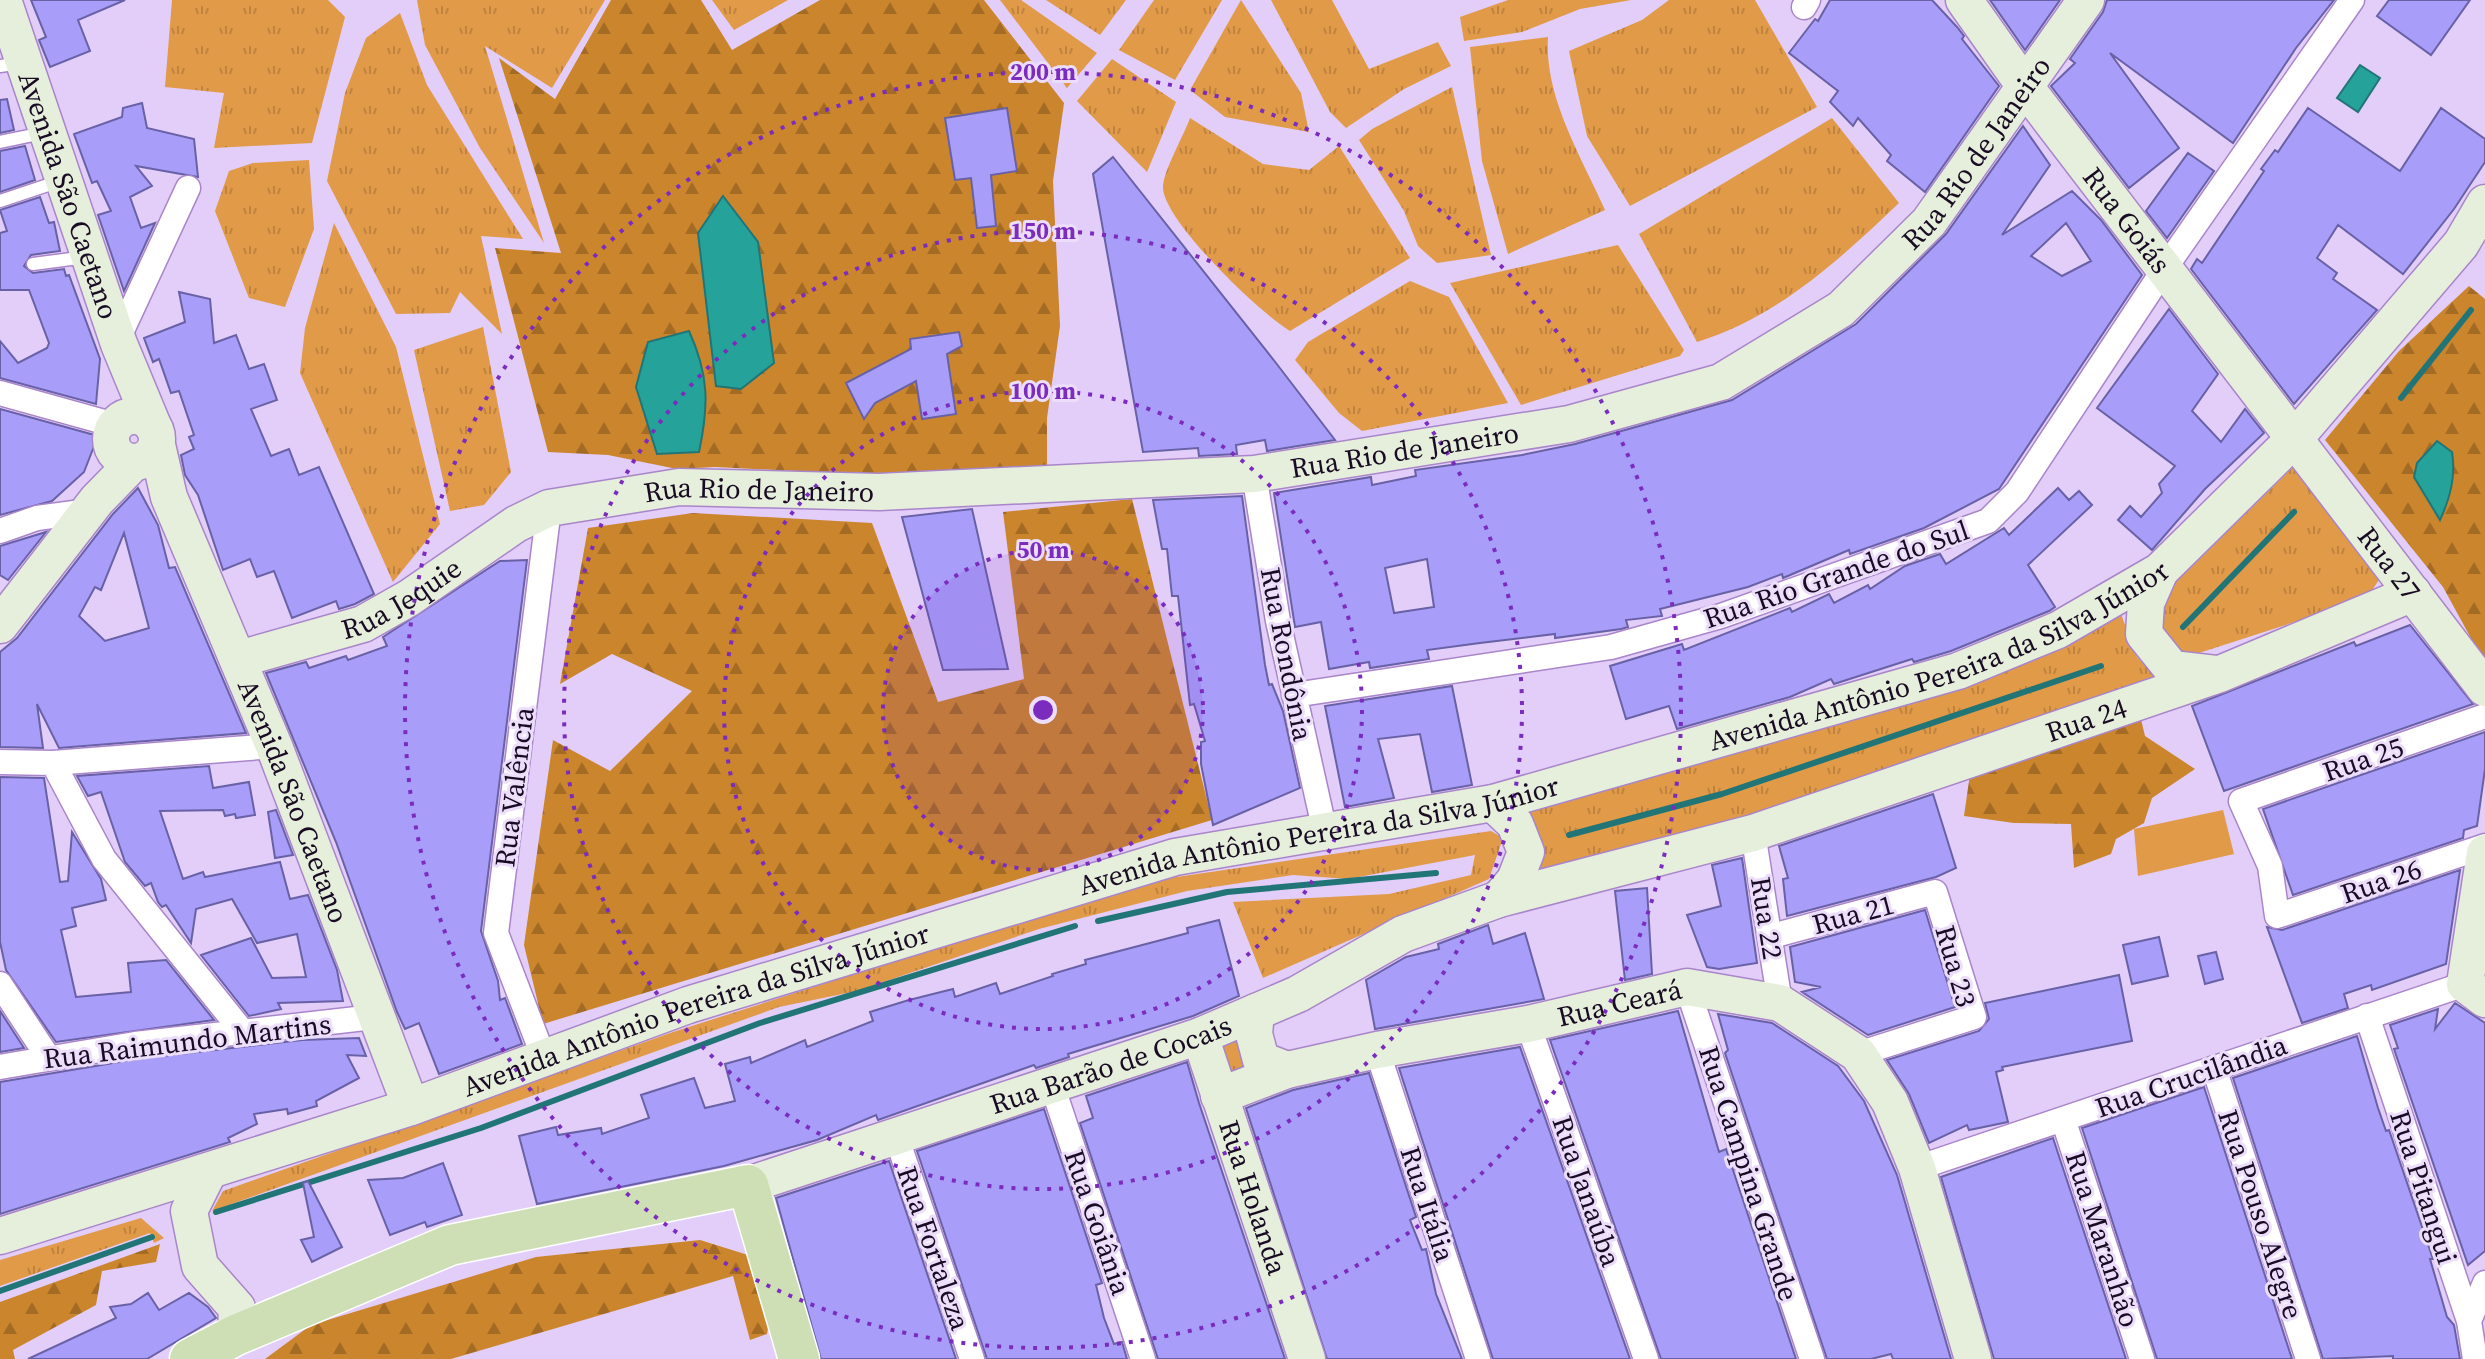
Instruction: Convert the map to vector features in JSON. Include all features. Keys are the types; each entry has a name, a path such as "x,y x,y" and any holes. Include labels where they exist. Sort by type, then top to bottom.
{"main road":[{"name":"Rua Barão de Cocais","path":"190,1359 236,1335 450,1245 748,1185"},
{"path":"748,1185 799,1359"}],"street":[{"name":"Rua Goiás","path":"1964,0 2026,88 2295,438"},
{"name":"Rua Rio de Janeiro","path":"549,508 679,487 879,492 1254,474 1569,424 1721,382 1841,309 1929,222 2086,0"},
{"name":"Rua Rio Grande do Sul","path":"1294,695 1611,647 1721,616 1988,521 2017,492 2165,268 2352,0"},
{"name":"Avenida São Caetano","path":"7,3 12,64 46,132 118,342"},
{"path":"0,625 93,506 133,441 118,342 188,188"},
{"name":"Avenida Antônio Pereira da Silva Júnior","path":"0,1236 411,1107 688,1005 1175,857 1493,803 1958,671 2058,630 2160,571 2295,438 2473,255 2485,203"},
{"path":"0,393 133,441"},
{"name":"Rua 27","path":"2295,438 2485,688"},
{"name":"Avenida São Caetano","path":"133,441 169,497 239,659 411,1107"},
{"name":"Rua Rondônia","path":"1254,474 1294,695 1325,832"},
{"path":"0,531 37,518 93,506"},
{"name":"Rua Jequie","path":"239,659 363,624 409,598 516,524 549,508"},
{"name":"Rua Valência","path":"544,1058 496,933 549,508"},
{"path":"2160,571 2146,603 2144,634 2172,669 2220,674"},
{"name":"Rua 24","path":"1753,833 2220,674 2413,593"},
{"name":"Rua 25","path":"2277,916 2270,866 2241,801 2485,716"},
{"path":"0,762 53,763 274,746"},
{"path":"53,763 104,859 242,1031"},
{"path":"1493,803 1515,824 1526,852 1515,880 1499,899"},
{"name":"Rua Barão de Cocais","path":"748,1185 1200,1036 1298,994 1403,934 1499,899 1753,833"},
{"name":"Rua 22","path":"1753,833 1772,936 1780,1003"},
{"name":"Rua 26","path":"2277,916 2485,846"},
{"path":"2475,991 2485,853"},
{"name":"Rua 21","path":"1772,936 1935,892"},
{"name":"Rua 23","path":"1858,1054 1974,1017 1935,892"},
{"path":"0,984 48,1057"},
{"name":"Rua Ceará","path":"1219,1096 1287,1070 1377,1050 1528,1024 1687,987 1780,1003 1858,1054 1890,1102 1917,1168 1973,1359"},
{"name":"Rua Campina Grande","path":"1687,987 1812,1359"},
{"name":"Rua Crucilândia","path":"1917,1168 2367,1016 2475,991"},
{"path":"1256,1012 1254,1034 1261,1060 1287,1070"},
{"name":"Rua Pitangui","path":"2367,1016 2469,1321 2475,1359"},
{"name":"Rua Raimundo Martins","path":"0,1067 48,1057 242,1031 374,1017"},
{"name":"Rua Janaúba","path":"1528,1024 1646,1359"},
{"name":"Rua Holanda","path":"1200,1036 1307,1359"},
{"name":"Rua Itália","path":"1377,1050 1478,1359"},
{"name":"Rua Pouso Alegre","path":"2214,1068 2308,1359"},
{"name":"Rua Goiânia","path":"1052,1085 1143,1359"},
{"name":"Rua Maranhão","path":"2063,1119 2142,1359"},
{"name":"Rua Fortaleza","path":"896,1136 972,1359"},
{"path":"208,1173 189,1211 200,1266 237,1308 236,1335"},
{"path":"2469,1321 2485,1283"}],"lane":[{"path":"0,142 46,132"},
{"path":"0,201 63,180"},
{"path":"33,264 89,256"}],"green space":[{"path":"172,0 328,0 345,17 312,143 214,148 224,93 165,87"},
{"path":"417,0 605,0 552,88 485,46 544,243 480,148 425,45"},
{"path":"611,0 701,0 732,50 820,0 984,0 1064,103 1053,181 1060,326 1047,418 1047,475 878,475 715,467 677,469 608,455 548,452 495,248 561,253 499,58 555,99"},
{"path":"712,0 788,0 734,30"},
{"path":"1000,0 1021,0 1097,53 1067,88"},
{"path":"1046,0 1126,0 1100,35"},
{"path":"1154,0 1222,0 1175,80 1119,50"},
{"path":"1241,0 1301,93 1309,132 1225,117 1190,90"},
{"path":"1271,0 1332,0 1369,69 1438,42 1451,66 1404,89 1346,128 1330,112"},
{"path":"1508,0 1631,0 1580,9 1522,32 1464,41 1460,17"},
{"path":"1669,0 1755,0 1817,107 1630,206 1587,136 1569,51 1642,20"},
{"path":"400,13 427,85 523,239 481,236 502,334 460,292 450,313 396,314 327,181 345,93 366,38"},
{"path":"1548,37 1548,59 1558,104 1605,210 1508,254 1482,161 1470,47"},
{"path":"1112,59 1176,102 1147,172 1077,101"},
{"path":"1452,87 1491,255 1437,263 1418,246 1404,211 1359,140 1372,129"},
{"path":"1190,118 1263,164 1309,170 1339,146 1410,258 1290,331 1258,306 1215,264 1178,220 1167,201 1164,179"},
{"path":"1832,118 1899,203 1854,245 1781,302 1754,318 1697,342 1639,234"},
{"path":"309,160 314,229 285,307 249,298 215,211 229,171 253,163"},
{"path":"334,223 396,347 440,524 393,582 300,373 305,328"},
{"path":"1618,245 1684,350 1680,356 1521,405 1450,283"},
{"path":"1410,281 1449,297 1508,403 1362,431 1339,413 1295,360 1308,342"},
{"path":"2469,286 2485,299 2485,664 2443,587 2325,440 2399,351"},
{"path":"483,327 511,472 484,505 450,511 414,350"},
{"path":"2292,468 2296,468 2381,577 2366,599 2199,653 2180,652 2164,641 2157,606 2160,598"},
{"path":"1132,499 1212,820 543,1024 524,945 553,740 610,771 692,691 612,654 560,684 588,528 693,513 872,523 938,702 1024,679 1003,512"},
{"path":"2121,614 2137,657 2158,679 1734,825 1531,877 1536,831 1528,806"},
{"path":"2139,711 2145,736 2195,769 2152,798 2144,823 2116,839 2111,854 2074,868 2071,824 2014,823 1964,816 1971,767"},
{"path":"2223,810 2234,854 2138,876 2134,829"},
{"path":"1491,831 1503,838 1489,879 1263,978 1233,902 1389,894 1471,875 1475,855 1348,879 1293,875 1187,891 1039,929 857,991 779,1007 212,1211 223,1191 673,1032 1142,882"},
{"path":"1243,1028 1257,1067 1225,1078 1211,1039"},
{"path":"141,1218 164,1238 154,1243 150,1233 0,1286 0,1260"},
{"path":"700,1240 748,1255 773,1300 767,1334 750,1340 733,1276 451,1359 265,1359 311,1325 536,1257"},
{"path":"160,1244 156,1262 102,1271 96,1305 13,1350 15,1359 0,1359 0,1302"}],"shaded area":[{"path":"2360,65 2380,78 2358,112 2337,98"},
{"path":"723,196 758,242 774,363 741,389 716,386 698,233"},
{"path":"689,331 704,376 706,405 699,452 657,454 636,387 648,342"},
{"path":"2437,441 2452,452 2453,461 2451,487 2440,520 2414,477 2417,463"}],"building":[{"path":"31,0 125,0 78,20 90,51 50,67 39,40 46,37"},
{"path":"1830,0 1932,0 1957,27 1964,36 1962,39 1999,86 1925,192 1887,161 1891,155 1858,118 1853,126 1830,102 1838,91 1789,53 1815,19 1818,21"},
{"path":"1990,0 2060,0 2025,50"},
{"path":"2107,0 2334,0 2296,48 2233,143 2110,53 2179,148 2129,188 2051,86 2075,63 2070,59 2103,12"},
{"path":"2389,0 2470,0 2431,55 2377,16"},
{"path":"7,99 14,130 0,133 0,100"},
{"path":"142,103 147,128 194,139 198,177 136,166 152,186 130,197 141,228 155,223 124,291 98,215 111,211 97,181 92,183 74,134 122,117 123,108"},
{"path":"1007,108 1017,171 991,175 996,226 977,228 971,178 955,180 945,118"},
{"path":"2308,108 2400,171 2441,108 2485,139 2485,162 2454,209 2403,274 2338,225 2317,258 2337,273 2333,279 2377,310 2294,404 2191,269 2197,259 2202,263 2264,171 2261,169 2275,150 2278,152"},
{"path":"2023,126 2050,165 2002,235 2072,191 2101,220 2142,275 1999,489 1924,528 1850,554 1849,550 1783,578 1782,574 1748,587 1660,609 1662,616 1626,620 1628,627 1621,629 1427,650 1429,659 1370,668 1369,662 1329,669 1321,622 1295,627 1274,493 1371,477 1372,485 1416,476 1415,470 1522,455 1575,444 1732,400 1856,324 1946,234","holes":["2066,223 2091,261 2062,276 2031,256","1427,559 1434,607 1394,613 1385,568"]},
{"path":"25,146 35,180 0,192 0,151"},
{"path":"2188,153 2214,171 2167,238 2146,211"},
{"path":"1113,157 1335,440 1267,451 1265,440 1236,445 1237,454 1199,456 1198,448 1143,452 1093,174"},
{"path":"40,197 49,223 54,222 60,251 31,255 24,266 33,273 64,269 66,276 69,275 100,359 96,404 0,378 0,341 18,363 47,348 49,343 29,290 0,290 0,233 7,231 0,210"},
{"path":"179,292 210,299 214,343 236,335 249,369 264,364 277,400 251,409 271,456 289,449 299,475 319,467 374,594 339,609 336,601 292,618 274,571 257,577 250,559 223,570 198,495 185,475 181,455 194,449 189,437 194,435 179,391 171,393 159,359 153,362 144,338 185,322"},
{"path":"2169,309 2218,374 2192,411 2221,442 2245,409 2264,433 2205,489 2152,550 2118,520 2130,506 2141,517 2162,493 2159,484 2175,466 2097,408"},
{"path":"959,332 962,346 947,354 956,414 922,419 916,381 875,403 864,419 846,383 911,349 910,339"},
{"path":"0,409 98,436 84,472 52,501 0,515"},
{"path":"138,488 158,525 169,568 175,567 246,733 59,748 37,704 43,748 0,747 0,652 17,638 113,514","holes":["124,533 149,628 105,641 79,616 95,587 101,590"]},
{"path":"2058,488 2069,500 2079,491 2092,505 2028,565 2055,607 2049,611 1951,651 1914,662 1912,659 1834,684 1831,679 1790,697 1677,729 1669,706 1626,719 1610,666 1682,644 1684,650 1790,608 1792,612 1829,594 1834,603 1868,585 1870,589 1905,566 1940,554 1946,564 2004,528 2009,535"},
{"path":"1242,496 1265,665 1269,685 1272,684 1283,711 1300,788 1213,825 1201,764 1201,742 1205,741 1194,704 1190,705 1178,596 1172,596 1167,549 1162,549 1153,500"},
{"path":"972,509 1008,669 943,670 902,517"},
{"path":"46,532 8,580 0,575 0,546"},
{"path":"527,560 481,931 498,981 500,1000 505,998 522,1044 439,1074 419,1023 405,1029 397,1012 336,842 266,673 306,662 309,668 346,656 348,660 387,646 383,637 500,561"},
{"path":"2410,625 2473,704 2224,791 2192,706 2354,642 2356,646"},
{"path":"1452,686 1472,785 1432,792 1420,734 1378,739 1394,798 1345,807 1325,706"},
{"path":"2485,732 2485,769 2477,826 2464,830 2463,838 2293,895 2263,809"},
{"path":"209,766 213,788 249,782 255,815 236,818 235,814 225,816 223,810 160,811 183,879 203,872 205,877 280,862 290,899 308,895 337,970 343,1001 278,1003 281,1009 249,1016 201,955 251,938 272,978 306,977 297,934 257,943 232,899 196,909 191,943 166,905 162,907 158,902 151,883 145,886 125,862 101,792 88,796 77,776"},
{"path":"0,777 44,778 60,882 68,881 72,832 101,879 106,900 72,908 76,926 61,930 76,997 131,992 128,963 166,960 214,1020 56,1042 6,970 0,942"},
{"path":"1933,794 1956,868 1936,877 1787,916 1783,879 1788,878 1779,846"},
{"path":"276,810 293,855 275,858 268,812"},
{"path":"1742,858 1757,963 1719,969 1707,967 1687,915 1721,906 1712,865"},
{"path":"2460,870 2446,964 2372,990 2371,985 2344,994 2348,1008 2302,1023 2267,927 2282,930"},
{"path":"1647,888 1652,974 1625,980 1615,891"},
{"path":"1925,910 1955,1007 1868,1035 1802,992 1821,987 1795,982 1790,947"},
{"path":"1219,920 1239,996 1193,1016 1068,1054 1069,1057 1036,1068 1034,1065 878,1120 876,1115 817,1140 724,1166 537,1204 519,1136 556,1127 558,1135 601,1128 602,1134 649,1118 641,1095 694,1078 705,1108 735,1101 725,1064 750,1057 751,1063 805,1040 807,1047 873,1021 870,1012 909,1000 953,989 955,997 996,983 1000,994 1086,964 1085,960 1188,933 1187,928"},
{"path":"1488,925 1493,944 1525,933 1544,999 1375,1029 1366,980 1406,957 1439,949 1438,944"},
{"path":"2159,937 2168,976 2132,984 2123,945"},
{"path":"2216,952 2223,979 2205,984 2198,956"},
{"path":"2119,975 2132,1041 2002,1067 2003,1070 1996,1072 2008,1122 1969,1130 1967,1125 1929,1143 1909,1094 1887,1060 1979,1031 1989,1019 1985,1003"},
{"path":"2455,1003 2485,1023 2485,1251 2468,1265 2394,1049 2398,1048 2390,1025 2438,1009 2435,1029"},
{"path":"0,1011 24,1048 0,1052"},
{"path":"1678,1011 1719,1152 1726,1149 1796,1359 1661,1359 1550,1040"},
{"path":"1718,1014 1772,1023 1838,1066 1864,1101 1897,1175 1951,1359 1893,1359 1891,1354 1871,1359 1827,1359 1725,1053 1728,1050"},
{"path":"2357,1036 2378,1108 2386,1131 2389,1130 2433,1259 2430,1259 2447,1317 2454,1325 2460,1359 2393,1359 2393,1356 2323,1359 2233,1078"},
{"path":"359,1038 366,1056 347,1055 359,1078 316,1101 317,1106 288,1114 287,1109 254,1114 257,1124 228,1138 230,1142 0,1214 0,1082 137,1059 302,1040"},
{"path":"1520,1047 1630,1359 1493,1359 1399,1068"},
{"path":"1187,1062 1285,1359 1158,1359 1080,1123 1093,1118 1086,1096"},
{"path":"1369,1073 1416,1217 1410,1220 1422,1250 1426,1249 1436,1294 1462,1359 1327,1359 1246,1108 1293,1090"},
{"path":"2204,1087 2292,1359 2157,1359 2082,1128"},
{"path":"1044,1109 1102,1283 1096,1285 1104,1318 1114,1344 1122,1342 1127,1359 987,1359 917,1151"},
{"path":"2053,1138 2126,1359 1994,1359 1941,1177"},
{"path":"889,1161 956,1359 821,1359 776,1198"},
{"path":"443,1163 462,1215 427,1227 425,1222 390,1235 368,1180 403,1178"},
{"path":"308,1181 342,1247 312,1262 301,1240 314,1237 303,1183"},
{"path":"148,1293 159,1310 189,1293 208,1307 216,1318 147,1359 28,1359 116,1318 110,1307 131,1304"}],"waterway":[{"path":"2401,398 2471,310"},
{"path":"2183,627 2294,512"},
{"path":"1569,835 1722,794 2101,666"},
{"path":"1098,921 1227,892 1436,873"},
{"path":"216,1212 481,1128 760,1023 1075,926"},
{"path":"0,1291 152,1237"}]}
